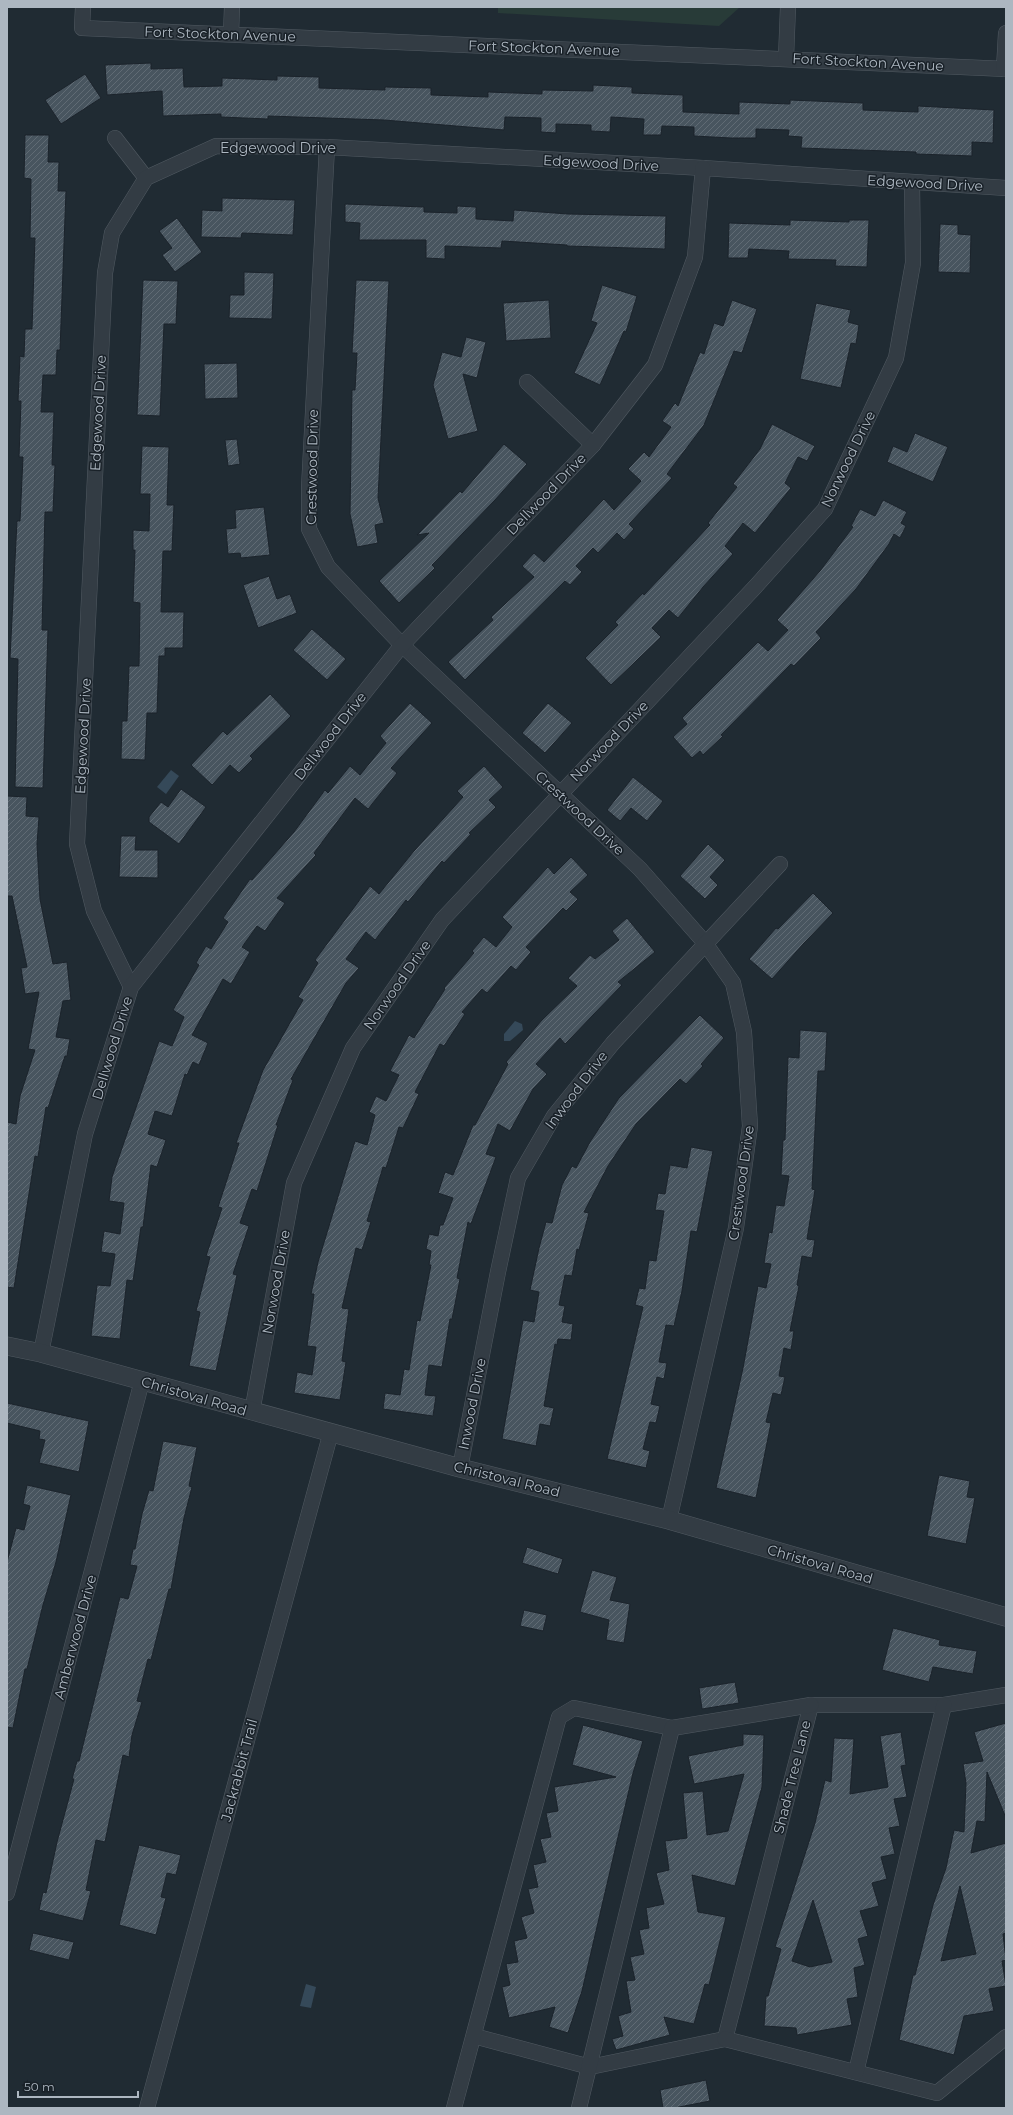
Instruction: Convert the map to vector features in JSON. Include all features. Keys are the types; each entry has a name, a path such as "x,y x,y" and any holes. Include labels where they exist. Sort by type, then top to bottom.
{"street":[{"name":"Fort Stockton Avenue","path":"83,7 82,28 786,58 1005,69"},
{"path":"231,34 232,7"},
{"path":"786,58 788,7"},
{"path":"1005,69 1006,33"},
{"path":"115,138 146,178"},
{"name":"Edgewood Drive","path":"131,987 94,911 78,844 105,273 112,233 146,178 216,146 327,147 704,168 912,183 1006,188"},
{"name":"Crestwood Drive","path":"327,147 309,488 309,529 328,567 402,645 640,869 705,942 733,983 744,1032 750,1126 736,1228 669,1520"},
{"name":"Dellwood Drive","path":"41,1353 85,1134 131,987 402,645 593,445 655,365 695,257 704,168"},
{"name":"Norwood Drive","path":"252,1412 294,1183 353,1048 442,920 756,586 824,509 896,358 913,263 912,183"},
{"path":"528,382 593,445"},
{"name":"Inwood Drive","path":"460,1468 518,1178 554,1116 613,1043 705,942 780,864"},
{"name":"Christoval Road","path":"7,1346 41,1353 460,1468 669,1520 1006,1617"},
{"name":"Amberwood Drive","path":"7,1893 142,1381"},
{"name":"Jackrabbit Trail","path":"147,2108 331,1432"},
{"name":"Shade Tree Lane","path":"725,2039 811,1705 944,1705 1006,1695"},
{"path":"454,2108 559,1717 574,1708 672,1728 811,1705"},
{"path":"856,2072 944,1705"},
{"path":"579,2108 672,1728"},
{"path":"474,2036 590,2068 725,2039 937,2093 1006,2037"}],"green space":[{"path":"498,7 740,7 719,26 498,13"}],"water":[{"path":"171,770 179,776 166,794 157,787"},
{"path":"515,1021 522,1024 523,1030 510,1041 504,1041 504,1034"},
{"path":"306,1984 316,1987 311,2008 300,2006"}],"building":[{"path":"151,63 151,69 183,68 184,87 222,86 222,78 277,80 277,76 319,77 319,88 385,90 385,87 431,88 431,95 488,97 488,92 542,94 542,90 593,91 593,85 632,87 632,93 683,95 683,112 739,114 739,102 790,104 790,100 863,103 863,110 918,112 918,106 994,110 993,143 972,142 972,156 916,154 916,152 801,148 802,137 788,136 789,130 756,129 756,138 731,138 694,136 694,127 662,126 661,135 643,135 644,119 611,117 610,132 591,131 591,125 556,124 556,133 541,132 541,118 505,117 504,130 384,120 268,116 268,119 221,117 221,114 163,116 162,91 107,95 105,65"},
{"path":"85,74 101,98 61,124 45,100"},
{"path":"25,135 49,135 48,162 59,162 58,191 66,191 60,350 57,350 56,375 43,375 41,412 54,412 52,465 55,465 53,512 45,512 42,630 48,630 43,788 15,787 18,659 10,658 17,521 20,521 23,457 19,457 21,401 18,401 20,356 24,357 25,329 32,329 35,238 30,238 31,179 24,178"},
{"path":"222,198 295,200 293,235 242,233 241,238 201,237 202,210 222,211"},
{"path":"345,204 424,207 424,212 457,213 457,206 476,207 476,219 513,221 514,210 568,214 666,216 665,249 567,246 502,241 501,248 445,246 445,259 426,258 426,240 359,240 360,223 345,222"},
{"path":"177,218 202,252 175,272 162,255 172,248 159,231"},
{"path":"790,220 849,222 849,220 869,220 867,267 835,266 836,260 788,259 789,251 749,249 748,258 728,258 729,223 790,225"},
{"path":"940,224 958,225 958,234 971,235 970,273 938,272"},
{"path":"244,272 274,273 272,319 229,318 230,295 244,295"},
{"path":"143,280 178,281 176,324 164,324 160,416 137,415"},
{"path":"356,280 389,281 378,498 384,523 375,525 378,543 357,547 350,514 352,390 355,390 357,353 352,353"},
{"path":"602,285 637,296 626,332 624,331 600,385 574,373 597,323 591,321"},
{"path":"549,300 551,338 506,341 503,303"},
{"path":"732,300 757,309 742,353 734,351 704,425 667,474 672,478 629,524 634,529 624,540 617,533 598,553 593,548 576,566 582,572 570,585 565,581 465,680 448,662 493,620 491,617 534,577 522,566 534,553 544,562 604,499 614,510 641,481 628,469 644,452 649,457 671,427 662,421 675,403 678,406 700,352 704,354 714,323 723,326"},
{"path":"816,303 851,310 848,322 859,325 856,344 851,343 841,388 800,379"},
{"path":"466,337 486,342 477,378 463,374 478,431 448,439 433,385 442,352 461,357"},
{"path":"237,363 238,398 205,399 204,364"},
{"path":"772,424 815,446 807,461 798,457 785,483 791,488 755,533 743,523 725,546 733,554 703,587 678,618 669,610 652,628 661,637 611,685 585,658 618,625 615,622 643,593 644,595 710,525 708,523 737,487 733,484 760,449"},
{"path":"915,433 948,447 933,482 887,462 893,446 907,452"},
{"path":"237,439 240,464 228,466 225,440"},
{"path":"504,444 527,464 495,500 432,565 435,568 399,603 379,581 429,533 417,535 460,491 462,493"},
{"path":"142,446 169,447 167,505 174,505 172,551 163,551 161,612 184,612 183,648 165,648 165,656 159,656 157,713 147,713 145,760 121,759 122,721 127,721 129,666 139,666 140,603 133,602 135,550 133,550 133,530 149,531 150,494 140,494"},
{"path":"883,500 907,512 901,523 906,526 900,538 894,534 889,544 856,589 816,632 821,638 794,666 791,664 703,755 700,751 692,758 673,737 687,724 682,718 758,642 768,651 788,630 777,620 820,571 853,527 851,526 860,509 875,516"},
{"path":"264,507 270,555 241,558 240,553 228,554 226,529 236,528 235,510"},
{"path":"269,576 277,599 290,594 297,613 258,628 243,585"},
{"path":"312,629 346,659 327,680 293,650"},
{"path":"270,694 291,716 250,756 253,759 239,773 230,765 212,785 191,765 223,731 227,735"},
{"path":"410,703 432,723 391,768 397,773 368,809 355,798 314,853 316,855 277,898 285,903 265,931 257,926 242,947 250,952 231,984 223,979 192,1035 208,1043 199,1065 193,1062 187,1075 185,1074 172,1116 155,1111 148,1134 166,1140 157,1167 151,1165 143,1227 141,1227 133,1281 127,1280 120,1339 91,1336 97,1285 110,1286 115,1254 101,1252 104,1231 120,1234 124,1203 109,1201 112,1177 159,1041 172,1046 184,1017 173,1010 199,965 196,963 206,946 211,949 228,922 223,918 250,879 252,880 294,832 325,790 328,793 350,766 360,775 386,743 380,736"},
{"path":"548,703 572,723 545,753 522,733"},
{"path":"484,766 503,787 489,800 496,807 469,833 471,834 444,863 442,861 408,902 406,900 375,940 366,932 346,959 359,968 346,983 291,1079 293,1080 276,1125 278,1125 257,1191 252,1189 240,1223 249,1226 233,1274 237,1275 216,1371 189,1366 200,1312 196,1311 210,1257 206,1256 222,1208 218,1207 239,1143 236,1143 263,1070 303,1000 298,997 318,963 315,960 370,886 379,894 414,851 463,797 457,791"},
{"path":"633,777 663,801 647,821 631,808 620,821 607,810"},
{"path":"181,789 206,807 179,844 149,822 149,817 161,802 168,807"},
{"path":"7,796 27,797 26,816 39,817 37,844 40,899 53,964 67,962 71,1000 63,1001 56,1037 70,1039 67,1056 65,1056 48,1108 46,1107 38,1157 35,1156 14,1288 7,1287 7,1122 16,1124 20,1096 35,1050 28,1049 39,992 25,994 21,968 27,967 12,896 7,896"},
{"path":"121,836 136,836 135,850 158,850 158,878 119,877"},
{"path":"708,844 725,860 710,877 718,885 705,899 680,876"},
{"path":"571,857 588,875 570,892 578,899 566,911 563,908 526,947 531,952 516,970 511,966 487,993 482,989 462,1012 465,1014 444,1046 440,1044 415,1092 419,1094 403,1128 399,1127 386,1168 383,1167 367,1221 371,1222 362,1250 356,1248 342,1308 349,1309 342,1361 346,1362 340,1400 294,1393 297,1372 312,1375 316,1347 307,1346 314,1294 311,1294 318,1262 355,1141 367,1145 375,1115 369,1112 376,1096 386,1101 399,1075 390,1071 409,1035 414,1038 445,989 444,988 474,953 472,951 484,937 496,947 512,927 502,917 548,867 554,874"},
{"path":"813,893 833,913 772,979 749,959 776,928 778,929"},
{"path":"627,918 655,952 618,982 622,985 565,1044 560,1038 536,1064 547,1074 533,1089 510,1131 498,1124 486,1154 496,1157 471,1224 468,1222 457,1278 460,1279 452,1319 450,1319 442,1367 429,1365 425,1395 436,1396 433,1416 383,1409 385,1393 400,1395 404,1369 409,1370 417,1320 420,1321 431,1265 429,1265 431,1251 426,1249 429,1234 438,1236 440,1225 443,1225 453,1198 438,1193 445,1172 453,1175 473,1125 475,1125 508,1064 506,1062 542,1020 577,986 568,978 590,955 595,959 619,940 612,931"},
{"path":"700,1015 724,1038 701,1064 703,1066 686,1084 680,1079 636,1124 608,1166 584,1212 589,1213 579,1250 577,1249 572,1276 565,1275 559,1305 565,1306 562,1322 573,1324 571,1340 558,1339 557,1345 555,1344 544,1406 554,1408 550,1426 540,1424 536,1446 502,1439 523,1320 534,1322 539,1292 530,1290 539,1248 546,1222 552,1223 562,1185 572,1166 576,1168 590,1142 619,1098"},
{"path":"800,1030 827,1032 825,1071 818,1071 812,1189 815,1190 807,1239 815,1240 812,1258 802,1256 797,1285 799,1286 790,1331 794,1331 791,1350 784,1348 779,1376 785,1377 781,1395 773,1393 766,1422 771,1423 756,1498 716,1488 743,1368 758,1286 766,1288 771,1264 764,1263 769,1232 772,1233 776,1205 784,1206 789,1176 781,1175 783,1140 785,1140 788,1057 799,1058"},
{"path":"691,1147 713,1151 697,1232 691,1231 682,1291 674,1326 666,1325 659,1362 667,1363 664,1379 657,1377 651,1404 660,1406 656,1423 650,1422 643,1449 650,1451 646,1468 607,1459 643,1307 635,1305 639,1288 645,1289 649,1260 656,1261 664,1211 655,1210 658,1193 665,1194 670,1165 687,1168"},
{"path":"7,1403 89,1421 79,1472 39,1463 45,1440 39,1439 40,1431 7,1423"},
{"path":"163,1441 197,1447 189,1486 192,1487 184,1518 171,1589 169,1589 151,1660 148,1659 137,1701 142,1702 132,1735 129,1757 123,1755 105,1842 96,1840 86,1890 91,1891 83,1921 39,1910 43,1892 46,1893 57,1842 74,1779 72,1779 77,1761 79,1761 120,1597 128,1599 137,1566 130,1565 133,1549 135,1549 142,1514 149,1490 153,1491"},
{"path":"939,1475 970,1481 967,1497 975,1498 966,1544 927,1536"},
{"path":"27,1485 71,1495 56,1562 43,1605 27,1669 25,1669 13,1728 7,1727 7,1562 16,1528 24,1530 30,1506 23,1504"},
{"path":"527,1547 563,1559 558,1574 522,1563"},
{"path":"592,1570 617,1577 610,1600 630,1604 624,1643 606,1640 609,1620 580,1612"},
{"path":"524,1610 547,1615 543,1631 520,1626"},
{"path":"893,1628 940,1640 939,1645 977,1651 973,1674 933,1667 929,1682 882,1670"},
{"path":"735,1682 739,1703 702,1709 699,1688"},
{"path":"1006,1723 1006,1818 987,1772 985,1822 977,1821 971,1853 1006,1843 1006,1933 1003,1934 1006,1960 1002,1961 1006,1986 989,1989 994,2011 964,2016 954,2055 899,2040 913,1975 915,1975 933,1905 946,1868 954,1830 964,1832 966,1783 963,1764 983,1761 974,1732","holes":["960,1886 976,1954 941,1961"]},
{"path":"583,1725 643,1741 633,1773 582,1991 568,2033 549,2027 555,2007 509,2018 502,1987 510,1985 506,1964 518,1962 514,1941 527,1938 521,1917 534,1913 528,1889 538,1887 533,1865 546,1862 540,1839 551,1837 546,1813 558,1811 554,1787 616,1777 572,1765"},
{"path":"901,1732 906,1765 901,1766 907,1797 894,1799 900,1826 889,1828 895,1854 881,1857 887,1879 872,1883 879,1906 860,1911 868,1936 858,1939 865,1965 854,1968 858,1997 847,1999 852,2025 797,2035 796,2028 764,2026 766,1996 768,1996 781,1949 775,1947 815,1823 825,1780 831,1782 834,1738 854,1739 850,1794 888,1787 880,1736","holes":["813,1900 832,1962 810,1967 792,1961"]},
{"path":"743,1734 764,1735 762,1787 735,1886 692,1875 698,1912 726,1917 709,1985 705,1984 694,2024 664,2017 670,2035 616,2050 612,2039 623,2036 618,2016 631,2012 626,1981 635,1980 630,1957 644,1954 639,1930 649,1928 646,1908 664,1904 656,1873 669,1870 665,1841 687,1838 683,1793 703,1791 707,1835 728,1831 744,1774 694,1784 688,1756 743,1745"},
{"path":"139,1845 181,1855 176,1875 167,1873 161,1897 166,1898 156,1935 119,1925"},
{"path":"33,1933 74,1942 69,1960 29,1950"},
{"path":"706,2080 710,2101 674,2108 663,2108 660,2090"}]}
